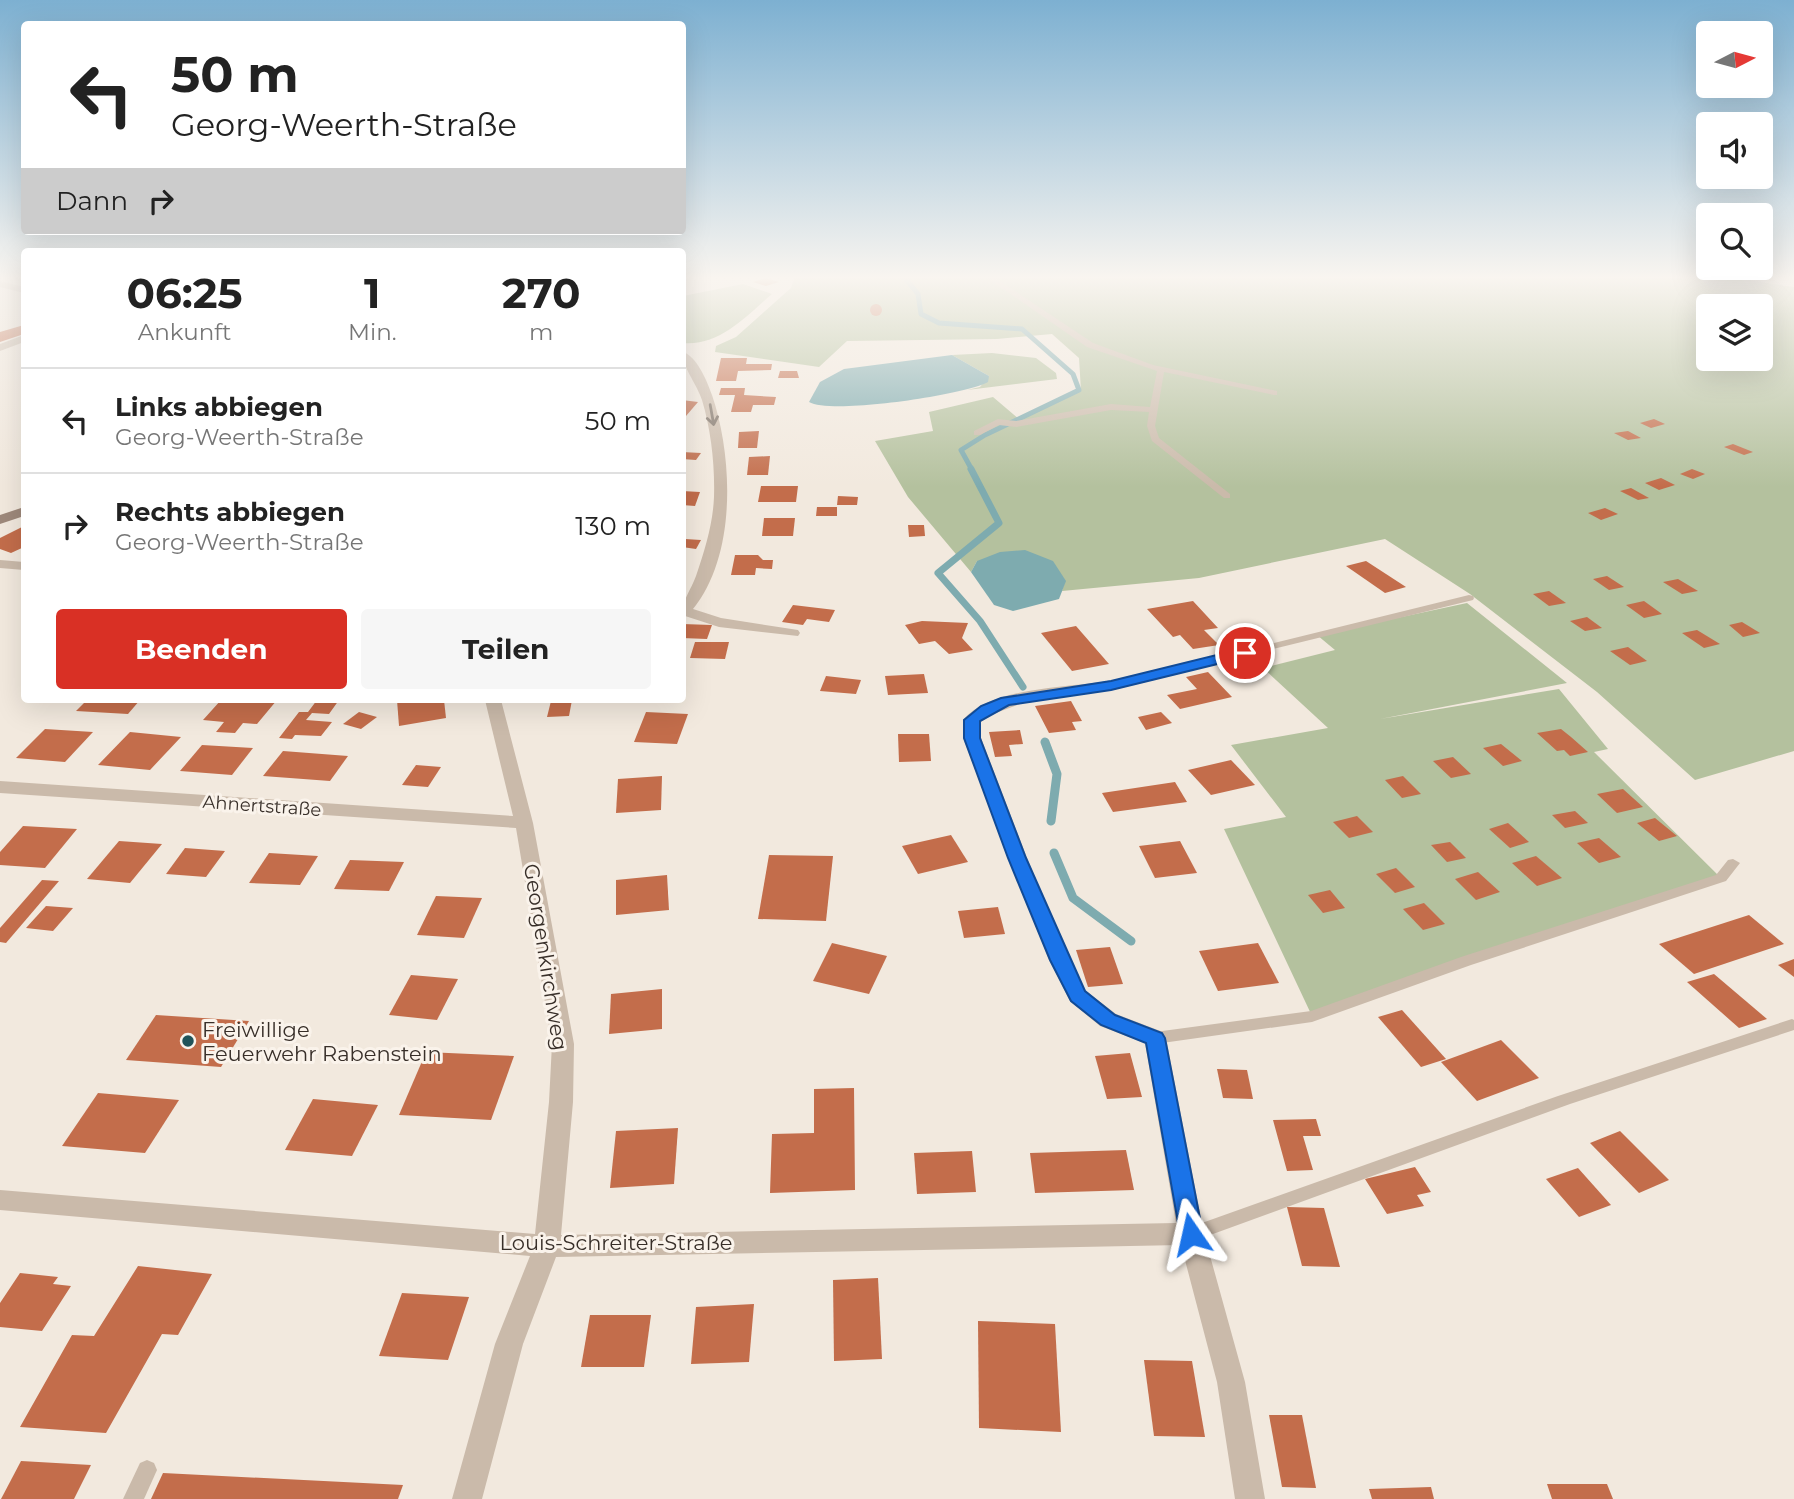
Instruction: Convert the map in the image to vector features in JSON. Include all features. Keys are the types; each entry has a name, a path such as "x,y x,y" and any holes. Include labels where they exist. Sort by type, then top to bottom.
{"main road":[{"path":"0,520 21,511"}],"street":[{"path":"686,357 697,366 709,401 716,439 720,510 701,579 686,606"},
{"path":"0,564 21,566"},
{"path":"686,612 719,622 792,632"},
{"path":"1245,653 1111,685 1006,701 986,709 972,720 972,738 1017,858 1059,960 1078,996 1108,1020 1155,1038 1191,1234 1231,1382 1250,1499"},
{"name":"Georgenkirchweg","path":"467,1499 509,1344 547,1246 561,1102 563,1044 524,823 494,703"},
{"name":"Ahnertstraße","path":"0,787 524,823"},
{"name":"Louis-Schreiter-Straße","path":"0,1200 547,1246 1191,1234"}],"lane":[{"path":"1096,347 1161,369 1274,393"},
{"path":"1161,369 1151,426 1155,439 1227,496"},
{"path":"977,433 998,422 1016,424 1111,407 1154,410"},
{"path":"1245,653 1469,598"},
{"path":"1155,1038 1312,1016 1466,961 1721,878 1733,863"},
{"path":"1191,1234 1564,1100 1791,1025"},
{"path":"133,1499 147,1470"}],"green space":[{"path":"716,347 841,347 819,367 715,352"},
{"path":"1067,347 1696,347 1696,371 1773,371 1773,347 1794,347 1794,751 1695,780 1597,692 1470,594 1385,539 1199,578 1062,591 1065,581 977,561 971,572 908,497 875,441 933,431 929,412 993,397 1019,419 1081,391 1079,358"},
{"path":"992,353 1036,358 1056,373 1057,379 967,390 980,387 989,376 952,355"},
{"path":"1467,603 1567,683 1380,719 1559,689 1608,749 1594,752 1721,878 1312,1016 1224,829 1286,817 1231,745 1328,728 1263,668 1335,650 1317,635"}],"water":[{"path":"952,355 989,376 988,382 953,392 898,402 843,406 809,402 820,382 844,369"},
{"path":"1025,550 1053,561 1066,581 1059,599 1013,611 994,605 971,572 977,561 1000,552"}],"building":[{"path":"721,358 747,358 746,364 772,364 771,370 738,371 736,381 716,381"},
{"path":"780,371 797,371 799,378 778,378"},
{"path":"721,388 745,388 744,395 776,397 774,405 753,405 751,412 731,412 735,395 719,395"},
{"path":"686,400 698,402 686,416"},
{"path":"1654,419 1665,424 1651,428 1640,423"},
{"path":"759,431 757,448 738,448 739,432"},
{"path":"1628,431 1641,438 1628,440 1614,433"},
{"path":"1733,444 1753,452 1744,455 1724,447"},
{"path":"686,452 701,453 696,460 686,459"},
{"path":"770,456 768,475 747,475 749,457"},
{"path":"1692,469 1705,474 1693,479 1680,474"},
{"path":"1661,478 1675,485 1659,490 1645,483"},
{"path":"761,486 798,486 796,502 758,502"},
{"path":"1631,488 1649,498 1638,500 1620,491"},
{"path":"686,491 700,492 695,506 686,505"},
{"path":"838,496 858,497 857,505 837,505"},
{"path":"817,507 837,507 837,516 816,516"},
{"path":"1605,508 1618,514 1601,520 1588,513"},
{"path":"764,518 795,518 793,536 762,536"},
{"path":"908,525 924,525 925,536 909,537"},
{"path":"21,528 21,548 11,553 0,549 0,538"},
{"path":"686,539 701,540 696,549 686,548"},
{"path":"735,555 758,555 763,560 773,560 772,569 756,568 755,575 731,575"},
{"path":"1366,561 1406,587 1385,593 1346,566"},
{"path":"1607,576 1624,587 1609,590 1593,579"},
{"path":"1678,579 1698,591 1682,594 1663,582"},
{"path":"1549,591 1566,603 1549,606 1533,594"},
{"path":"1193,601 1218,628 1204,630 1219,645 1193,649 1180,635 1173,637 1147,609"},
{"path":"1644,601 1662,614 1644,618 1626,605"},
{"path":"793,605 835,610 829,622 807,619 803,625 782,622"},
{"path":"1587,617 1602,628 1585,631 1570,621"},
{"path":"922,621 968,623 962,638 973,650 949,654 935,641 919,644 905,625"},
{"path":"1742,622 1760,633 1743,637 1729,625"},
{"path":"686,624 712,625 707,639 686,638"},
{"path":"1076,626 1109,664 1072,671 1041,633"},
{"path":"1697,630 1720,644 1704,648 1682,633"},
{"path":"695,642 729,642 725,659 690,658"},
{"path":"1628,647 1647,661 1630,665 1610,651"},
{"path":"1208,672 1232,697 1180,709 1167,695 1197,689 1186,677"},
{"path":"924,674 928,693 888,695 885,676"},
{"path":"826,676 861,680 856,694 820,691"},
{"path":"1071,701 1082,721 1072,722 1076,730 1049,733 1035,706"},
{"path":"84,703 137,703 128,714 76,711"},
{"path":"218,703 274,703 257,724 243,723 235,733 216,732 224,722 203,720"},
{"path":"315,703 337,703 329,714 312,713 306,720 332,722 321,736 295,735 292,739 279,738 299,712 308,712"},
{"path":"397,703 444,703 446,718 399,726"},
{"path":"550,703 571,703 569,716 547,717"},
{"path":"359,712 377,717 361,729 343,724"},
{"path":"646,712 688,714 677,744 634,742"},
{"path":"1161,712 1172,723 1146,730 1138,717"},
{"path":"45,729 93,732 65,762 16,758"},
{"path":"1561,729 1588,752 1570,756 1564,750 1557,751 1537,733"},
{"path":"1020,730 1023,744 1009,745 1012,756 995,757 989,732"},
{"path":"130,732 181,737 150,770 98,765"},
{"path":"898,734 929,734 931,761 899,762"},
{"path":"1501,744 1522,761 1503,766 1483,748"},
{"path":"202,745 253,748 232,775 180,771"},
{"path":"283,751 348,756 330,781 263,776"},
{"path":"1453,757 1471,774 1451,778 1433,761"},
{"path":"1231,760 1255,785 1211,795 1188,770"},
{"path":"416,765 441,767 428,787 402,785"},
{"path":"662,776 661,810 616,813 618,779"},
{"path":"1403,776 1421,794 1402,798 1385,780"},
{"path":"1175,782 1187,802 1113,812 1102,793"},
{"path":"1623,789 1643,807 1617,813 1597,794"},
{"path":"1575,811 1588,823 1565,828 1552,815"},
{"path":"1357,816 1373,832 1349,838 1333,822"},
{"path":"1655,818 1677,836 1659,841 1637,823"},
{"path":"1508,823 1529,842 1510,848 1489,829"},
{"path":"23,826 77,829 45,868 0,865 0,852"},
{"path":"951,835 968,862 918,874 902,846"},
{"path":"1599,838 1621,857 1599,863 1577,843"},
{"path":"119,841 162,844 130,883 87,879"},
{"path":"1180,841 1197,873 1155,878 1139,846"},
{"path":"1450,842 1466,858 1447,862 1431,845"},
{"path":"185,848 225,851 206,877 166,874"},
{"path":"269,853 318,856 300,885 249,883"},
{"path":"769,855 833,856 826,921 758,919"},
{"path":"1536,856 1562,878 1537,886 1512,863"},
{"path":"350,860 404,862 389,891 334,889"},
{"path":"1396,868 1415,887 1395,893 1376,874"},
{"path":"1478,872 1500,892 1476,900 1455,879"},
{"path":"667,875 669,910 616,915 616,880"},
{"path":"42,880 59,881 6,943 0,942 0,928"},
{"path":"1330,890 1345,908 1323,913 1308,895"},
{"path":"436,896 482,898 464,938 417,935"},
{"path":"1424,903 1445,924 1423,930 1403,909"},
{"path":"46,906 73,908 53,931 26,928"},
{"path":"998,907 1005,934 964,938 958,911"},
{"path":"1749,915 1784,944 1694,974 1659,944"},
{"path":"832,943 887,956 869,994 813,981"},
{"path":"1258,943 1279,983 1218,991 1199,951"},
{"path":"1110,947 1123,984 1088,987 1076,950"},
{"path":"1794,959 1794,977 1778,965"},
{"path":"1714,974 1767,1019 1739,1028 1687,982"},
{"path":"411,975 458,979 437,1020 389,1015"},
{"path":"662,989 662,1029 609,1034 611,994"},
{"path":"1402,1010 1446,1059 1421,1067 1378,1017"},
{"name":"Freiwillige Feuerwehr Rabenstein","path":"156,1015 249,1021 221,1067 126,1060"},
{"path":"1501,1040 1539,1078 1477,1101 1441,1062"},
{"path":"426,1052 514,1056 491,1120 399,1115"},
{"path":"1130,1053 1142,1097 1107,1099 1095,1056"},
{"path":"1217,1069 1247,1070 1253,1099 1223,1098"},
{"path":"854,1088 855,1190 770,1193 772,1134 814,1133 814,1089"},
{"path":"98,1093 179,1100 145,1153 62,1146"},
{"path":"313,1099 378,1105 352,1156 285,1150"},
{"path":"1316,1119 1321,1136 1303,1136 1313,1170 1287,1171 1273,1120"},
{"path":"678,1128 674,1184 610,1188 616,1131"},
{"path":"1620,1131 1669,1180 1639,1193 1590,1143"},
{"path":"1126,1150 1134,1190 1035,1193 1030,1153"},
{"path":"972,1151 976,1192 917,1194 914,1153"},
{"path":"1415,1167 1431,1192 1417,1195 1424,1206 1387,1214 1365,1179"},
{"path":"1578,1168 1611,1205 1579,1217 1546,1179"},
{"path":"1287,1207 1324,1208 1340,1267 1302,1266"},
{"path":"138,1266 212,1274 178,1335 162,1334 106,1433 20,1427 72,1335 94,1336"},
{"path":"20,1273 58,1277 53,1284 71,1286 42,1331 0,1327 0,1303"},
{"path":"878,1278 882,1359 834,1361 833,1280"},
{"path":"402,1293 469,1297 448,1360 379,1356"},
{"path":"754,1304 749,1362 691,1364 696,1307"},
{"path":"590,1315 651,1315 644,1367 581,1367"},
{"path":"978,1321 1055,1324 1061,1432 979,1428"},
{"path":"1144,1360 1192,1361 1205,1437 1154,1436"},
{"path":"1269,1415 1302,1415 1316,1488 1282,1487"},
{"path":"21,1461 91,1465 74,1499 1,1499"},
{"path":"163,1473 403,1485 398,1499 151,1499"},
{"path":"1547,1484 1607,1484 1613,1499 1552,1499"},
{"path":"1431,1487 1434,1499 1372,1499 1369,1489"}],"waterway":[{"path":"972,470 961,450 985,435 1079,390 1073,374 1042,347"},
{"path":"971,469 999,523 938,573 980,621 1023,687"},
{"path":"1045,742 1057,774 1051,821"},
{"path":"1054,853 1073,898 1131,941"}],"place":[{"name":"Freiwillige Feuerwehr Rabenstein","path":"188,1041"}],"route":[{"path":"1191,1234 1155,1038 1108,1020 1078,996 1059,960 1017,858 972,738 972,720 986,709 1006,701 1111,685 1245,653"}]}
